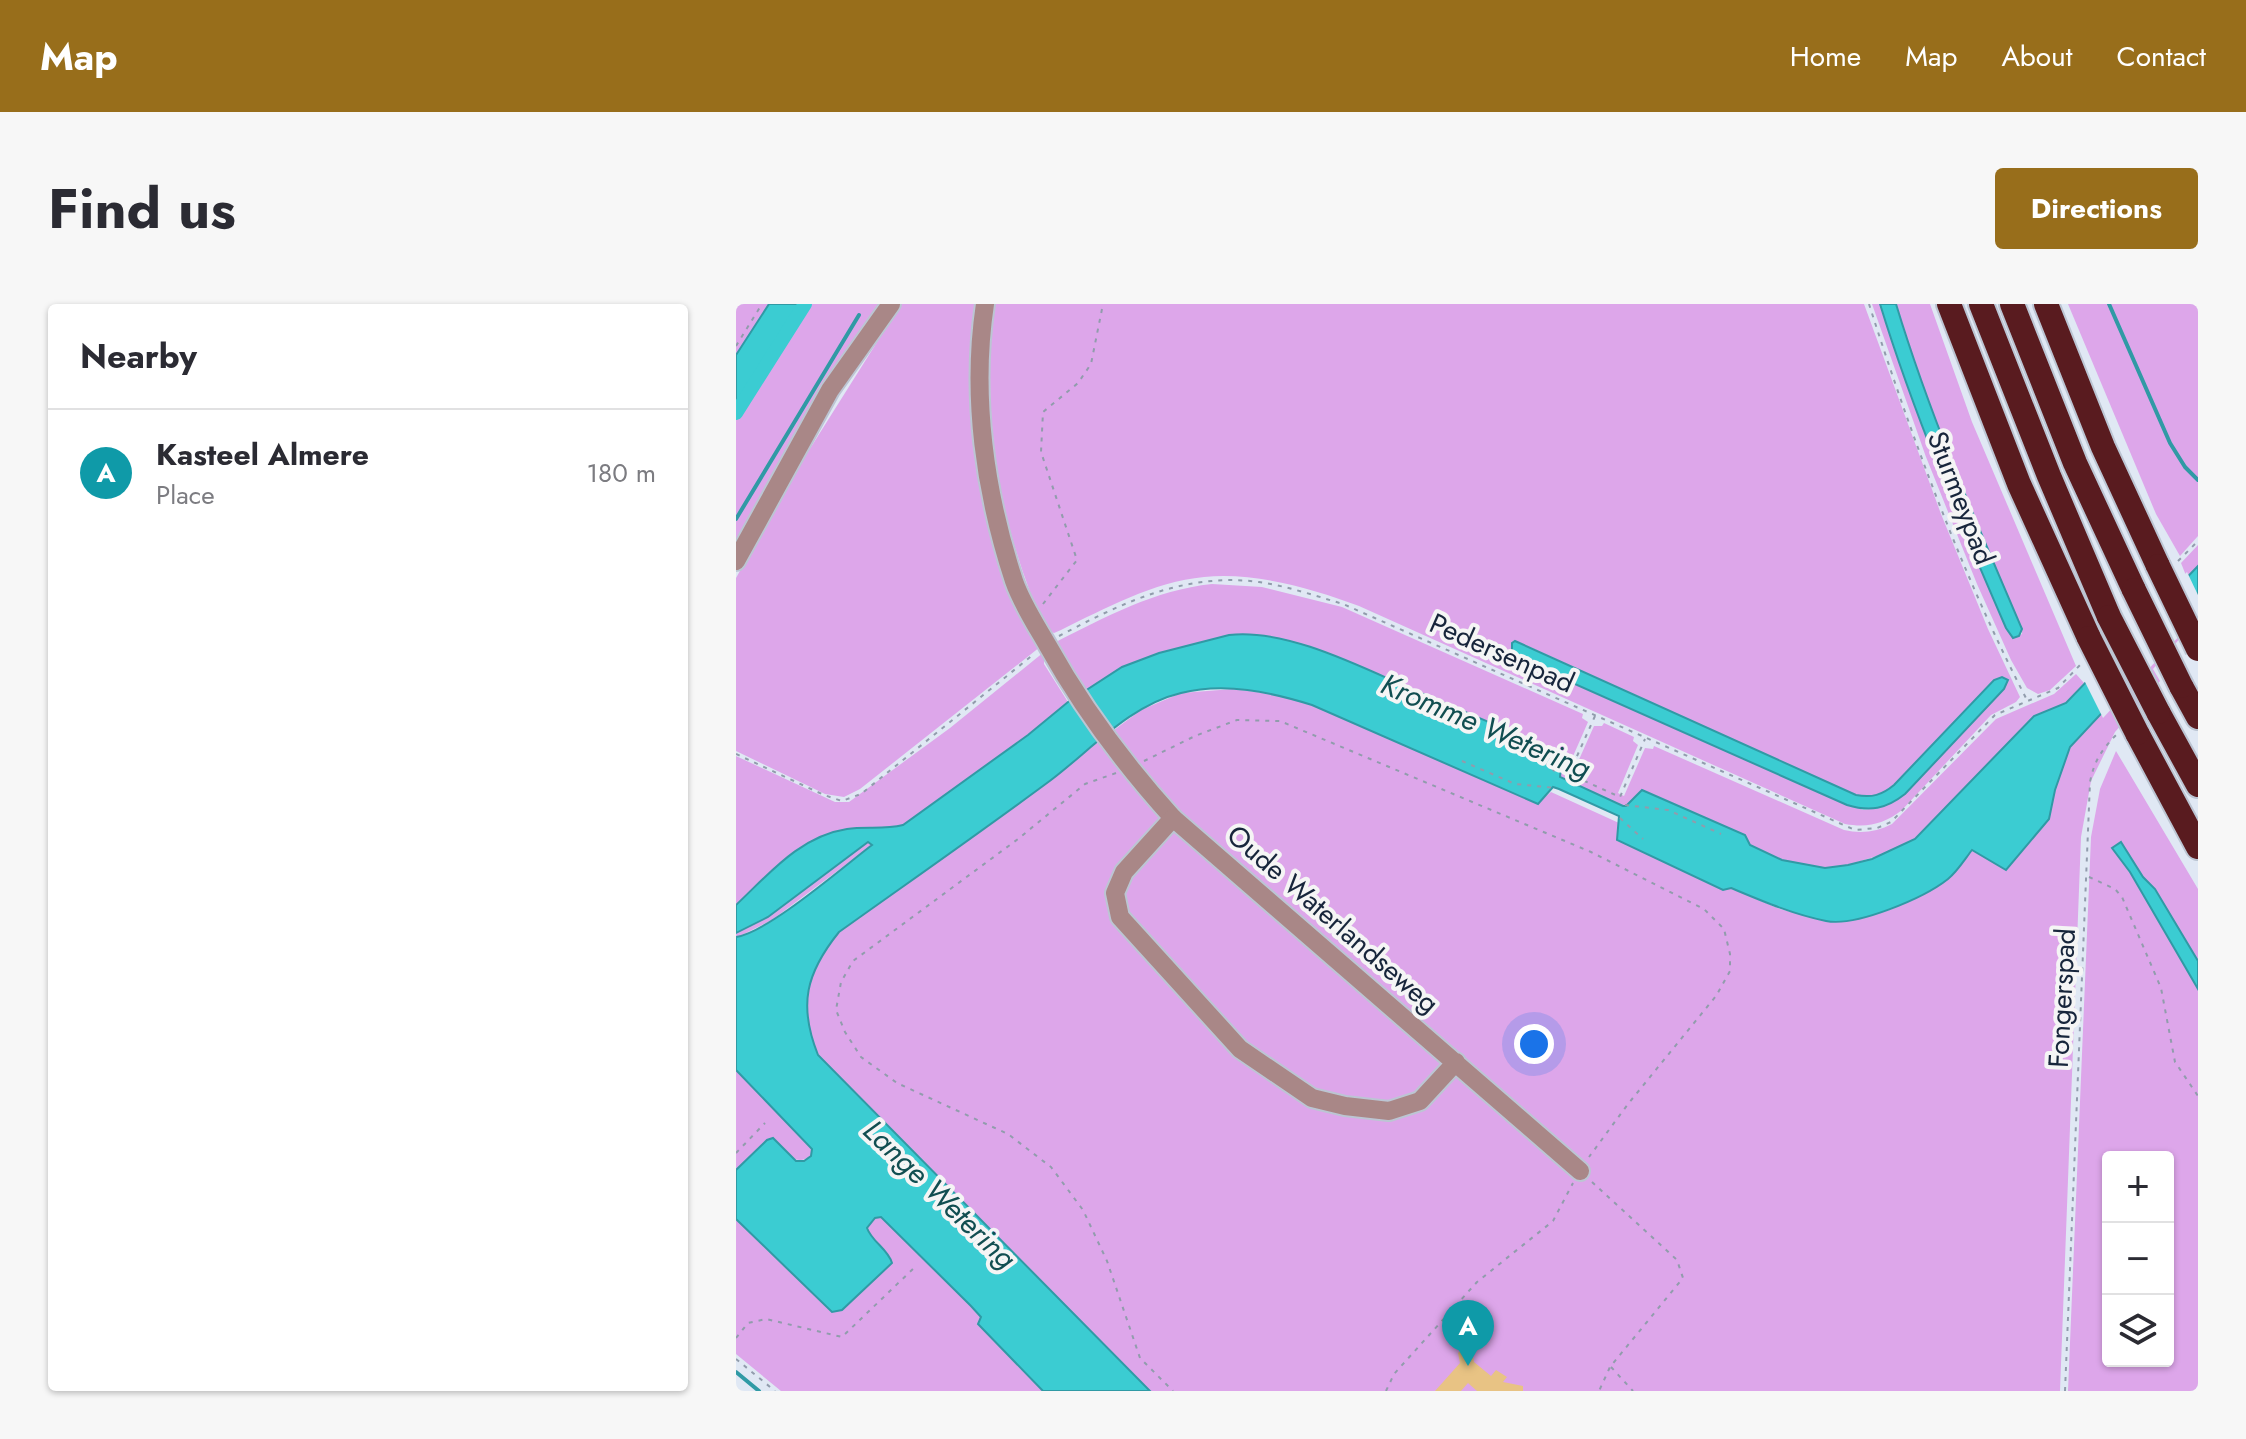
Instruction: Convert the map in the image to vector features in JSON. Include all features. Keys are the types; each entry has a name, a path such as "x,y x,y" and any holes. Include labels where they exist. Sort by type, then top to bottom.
{"highway":[{"path":"1949,304 2019,484 2089,638 2127,734 2198,847"},
{"path":"1981,304 2109,617 2198,785"},
{"path":"2012,304 2075,463 2198,717"},
{"path":"2046,304 2103,447 2167,564 2198,649"}],"street":[{"path":"736,561 830,390 891,304"},
{"name":"Oude Waterlandseweg","path":"985,304 980,402 986,474 1015,583 1073,692 1128,769 1173,818 1580,1171"},
{"path":"1173,818 1124,872 1115,893 1120,917 1240,1049 1312,1098 1389,1111 1420,1101 1456,1062"}],"path":[{"path":"736,346 762,304"},
{"path":"1032,619 1077,560 1041,452 1043,412 1078,383 1091,364 1103,304"},
{"name":"Sturmeypad","path":"1869,304 1939,500 1988,619 2028,701"},
{"path":"2167,564 2198,541"},
{"name":"Pedersenpad","path":"736,754 842,801 861,794 1047,644 1110,610 1142,596 1204,581 1261,582 1343,604 1845,827 1865,830 1891,822 1995,715 2058,688 2079,666"},
{"path":"1595,716 1569,774 1620,797 1646,738"},
{"path":"1173,1391 1140,1358 1107,1261 1083,1210 1051,1167 1008,1134 897,1083 861,1057 836,1010 841,982 853,961 1018,839 1085,784 1128,769 1195,736 1237,720 1280,721 1591,852 1704,909 1724,929 1730,954 1730,971 1716,996 1628,1104 1580,1171 1553,1221 1477,1282 1394,1374 1386,1391"},
{"name":"Fongerspad","path":"2065,1391 2090,782 2093,765 2100,753 2127,734"},
{"path":"1537,755 1559,775"},
{"path":"1462,761 1515,784 1556,788"},
{"path":"1625,805 1668,810 1721,834"},
{"path":"1620,818 1643,839"},
{"path":"2088,877 2115,889 2122,897 2161,988 2175,1062 2198,1096"},
{"path":"736,1153 765,1123"},
{"path":"1580,1171 1677,1260 1683,1278 1610,1367 1599,1391"},
{"path":"736,1338 748,1323 766,1319 842,1337 915,1267"},
{"path":"736,1359 775,1391"},
{"path":"1610,1367 1633,1391"}],"shaded area":[{"path":"736,304 788,304 736,389"},
{"path":"800,304 885,304 736,547 736,405"},
{"path":"901,304 976,304 971,397 976,451 1040,647 860,789 844,797 825,794 736,751 736,578 794,474"},
{"path":"993,304 1864,304 1941,514 1988,629 2020,697 1991,715 1902,810 1875,824 1853,825 1359,606 1302,588 1243,577 1185,580 1130,597 1054,633 1045,629 1015,548 1005,509 992,430 990,348","holes":["1516,641 1856,795 1872,796 1890,788 2008,680 2004,689 1880,808 1863,810 1512,656 1512,643"]},
{"path":"1872,304 1880,304 1939,468 2006,628 2013,638 2022,634 2022,629 1939,428 1896,304 1930,304 1972,422 2076,666 2050,690 2038,694 2027,688 2011,660 1926,457"},
{"path":"2068,304 2198,304 2198,536 2180,556 2156,514"},
{"path":"2198,545 2198,566 2187,578 2181,563"},
{"path":"1212,584 1262,587 1342,607 1583,714 1582,718 1588,722 1567,770 1573,773 1594,726 1604,723 1634,737 1633,741 1638,745 1618,793 1624,796 1645,748 1653,749 1654,746 1844,830 1857,832 1892,824 1996,719 2054,694 2076,674 2084,683 2066,703 2034,716 1915,839 1896,850 1848,865 1825,868 1782,860 1749,845 1745,835 1643,790 1623,806 1560,777 1521,736 1316,650 1239,634 1229,635 1159,653 1122,667 1086,690 1078,680 1116,742 1120,739 1114,730 1141,710 1181,693 1233,689 1275,694 1312,705 1537,804 1551,792 1619,823 1618,840 1723,890 1731,888 1780,909 1829,922 1892,909 1949,878 1972,850 2049,819 2070,747 2198,610 2198,618 2153,669 2160,681 2115,732 2091,781 2081,837 2060,1391 1150,1391 818,1055 807,1005 819,961 839,932 1054,778 1109,733 1054,643 1150,598"},
{"path":"1044,652 1044,664 1068,702 1028,735 903,825 847,829 814,839 773,869 736,905 736,756 835,802 849,802 950,728"},
{"path":"2116,751 2198,889 2198,961 2155,889 2143,877 2121,842 2112,848 2130,872 2198,989 2198,1391 2068,1391 2091,837 2100,789"},
{"path":"868,841 872,845 772,920 736,938 736,933 768,917"},
{"path":"736,1070 806,1140 812,1149 811,1156 794,1159 767,1140 736,1170"},
{"path":"881,1217 971,1306 981,1317 978,1324 1043,1391 781,1391 736,1354 736,1219 832,1312 890,1257 869,1235 867,1228 875,1218"}],"water":[{"path":"769,304 800,304 736,405 736,355"},
{"path":"1880,304 1896,304 1939,428 2022,629 2019,636 2013,638 2006,628 1955,508"},
{"path":"2198,566 2198,610 2070,747 2049,819 2006,870 1972,850 1955,873 1937,887 1907,902 1854,920 1826,921 1789,911 1731,888 1723,890 1617,840 1619,816 1559,789 1553,787 1538,804 1312,705 1264,693 1214,688 1162,699 1128,718 1051,780 839,932 819,961 809,990 808,1020 818,1055 1150,1391 1043,1391 978,1324 981,1317 971,1306 881,1217 875,1218 867,1228 892,1263 842,1310 832,1312 736,1219 736,1170 767,1140 773,1138 796,1161 804,1161 811,1156 812,1149 736,1070 736,937 750,933 785,912 872,845 868,842 768,917 736,933 736,905 786,858 814,839 847,829 903,825 1028,735 1068,702 1122,667 1159,653 1229,635 1252,634 1300,644 1349,661 1562,755 1560,777 1623,806 1642,790 1745,835 1750,845 1782,860 1825,868 1872,859 1915,839 2034,716 2066,703"},
{"path":"1515,641 1862,796 1876,795 1894,785 1994,680 2002,677 2008,680 2004,689 1905,794 1878,808 1863,808 1847,805 1512,656 1512,643"},
{"path":"2121,842 2143,877 2155,889 2198,961 2198,989 2130,872 2112,848"}],"pier":[{"path":"2187,572 2198,595 2198,616 2103,718 2083,678"}],"building":[{"path":"1465,1347 1472,1350 1474,1362 1491,1376 1496,1370 1507,1377 1503,1382 1523,1386 1523,1391 1477,1391 1468,1383 1461,1391 1435,1391 1460,1363 1458,1353"}],"waterway":[{"path":"736,413 805,304"},
{"path":"2109,304 2170,443 2185,467 2198,480"},
{"path":"736,519 859,315"},
{"path":"736,1372 759,1391"}],"place":[{"name":"Kasteel Almere","path":"1468,1366"}],"water label":[{"name":"Kromme Wetering","path":"1486,726"},
{"name":"Lange Wetering","path":"940,1194"}]}
